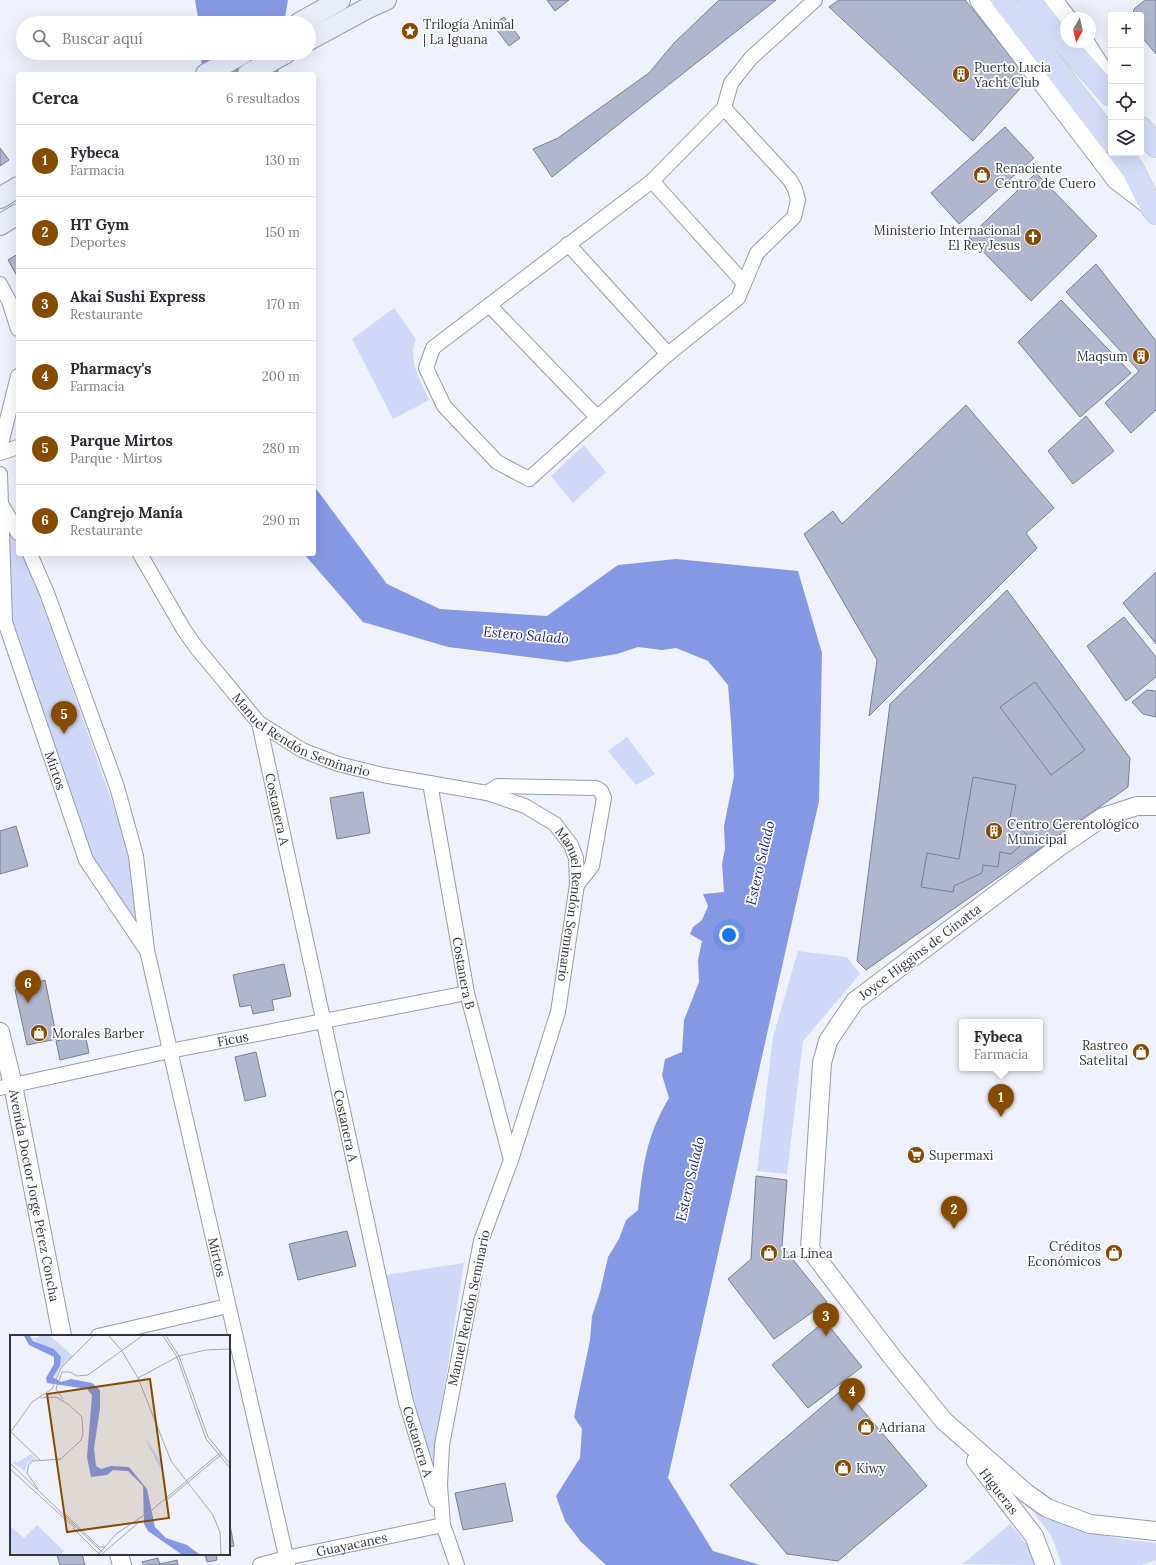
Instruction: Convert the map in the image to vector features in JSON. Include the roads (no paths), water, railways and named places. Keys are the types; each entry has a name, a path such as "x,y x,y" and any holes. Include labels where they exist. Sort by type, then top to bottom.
{"main road":[{"path":"311,16 340,0"},
{"path":"316,36 386,0"},
{"path":"1003,0 1108,137"},
{"path":"1030,0 1060,25"},
{"path":"1077,48 1108,91"},
{"path":"210,72 231,60"},
{"path":"252,72 273,60"},
{"path":"1144,132 1156,146"},
{"path":"1122,156 1133,170 1153,209"},
{"path":"0,198 16,188"},
{"path":"0,225 16,215"}],"street":[{"path":"724,108 790,180 795,189 798,200 794,217 757,253 738,298 668,354 529,479 497,462 444,406 426,368 433,348 652,181 724,108 731,83 751,58 815,0"},
{"path":"979,0 1116,180 1153,209"},
{"path":"1053,0 1060,21"},
{"path":"1089,48 1108,78"},
{"path":"652,181 744,283"},
{"path":"568,244 668,354"},
{"path":"0,284 9,301 16,323"},
{"path":"489,305 597,418"},
{"path":"0,448 16,384"},
{"path":"0,453 16,448"},
{"name":"Mirtos","path":"0,474 5,622 86,860 147,950"},
{"name":"Mirtos","path":"2,505 16,530"},
{"name":"Mirtos","path":"31,556 47,593 117,787 136,856 147,950 213,1233 228,1306 287,1562"},
{"name":"Manuel Rendón Seminario","path":"141,556 184,630 196,647 259,723 302,750 338,764 383,775 487,793 525,806 555,824 563,832 574,851 577,864 577,885 558,1012 511,1160 481,1241 447,1418 440,1469 444,1525 457,1565"},
{"name":"Costanera A","path":"259,723 406,1402 444,1525"},
{"name":"Costanera B","path":"430,783 467,993 511,1160"},
{"path":"487,793 498,786 596,788 601,791 604,798 592,866 577,885"},
{"name":"Joyce Higgins de Ginatta","path":"944,1422 892,1357 810,1249 822,1063 828,1041 855,1000 1060,847 1103,817 1137,806 1156,806"},
{"name":"Ficus","path":"6,1086 323,1020 467,993"},
{"name":"Avenida Doctor Jorge Pérez Concha","path":"0,1032 6,1086 62,1335"},
{"path":"102,1335 228,1306"},
{"path":"944,1422 1026,1493 1047,1508 1090,1524 1156,1531"},
{"name":"Higueras","path":"944,1422 995,1484 1034,1536 1045,1565"},
{"name":"Guayacanes","path":"260,1565 287,1562 444,1525"},
{"path":"119,1555 122,1565"}],"water":[{"path":"195,0 288,0 285,16 198,16"},
{"path":"201,60 280,60 278,72 202,72"},
{"name":"Estero Salado","path":"316,489 387,584 440,609 547,616 618,565 676,559 798,571 822,653 819,801 668,1478 713,1551 760,1565 606,1565 581,1542 565,1521 556,1496 580,1458 582,1429 574,1417 590,1340 592,1316 600,1292 608,1257 619,1239 626,1220 638,1210 644,1165 650,1139 661,1112 669,1098 662,1075 665,1059 682,1052 684,1020 699,982 698,960 702,941 690,934 693,927 702,920 708,906 703,894 724,892 722,864 725,849 724,826 734,776 728,685 708,661 676,648 662,650 638,647 617,654 567,662 448,647 363,622 306,556 316,556"}],"place":[{"name":"Trilogía Animal | La Iguana","path":"410,31"},
{"name":"Puerto Lucia Yacht Club","path":"961,74"},
{"name":"Renaciente Centro de Cuero","path":"982,175"},
{"name":"Ministerio Internacional El Rey Jesus","path":"1033,237"},
{"name":"Maqsum","path":"1141,356"},
{"name":"Parque Mirtos","path":"64,734"},
{"name":"Centro Gerentológico Municipal","path":"994,831"},
{"name":"Cangrejo Manía","path":"28,1003"},
{"name":"Morales Barber","path":"39,1033"},
{"name":"Rastreo Satelital","path":"1141,1052"},
{"name":"Fybeca","path":"1001,1117"},
{"name":"Supermaxi","path":"916,1155"},
{"name":"HT Gym","path":"954,1229"},
{"name":"La Línea","path":"769,1253"},
{"name":"Créditos Económicos","path":"1114,1253"},
{"name":"Akai Sushi Express","path":"826,1336"},
{"name":"Pharmacy's","path":"852,1411"},
{"name":"Adriana","path":"866,1427"},
{"name":"Kiwy","path":"843,1468"}]}
